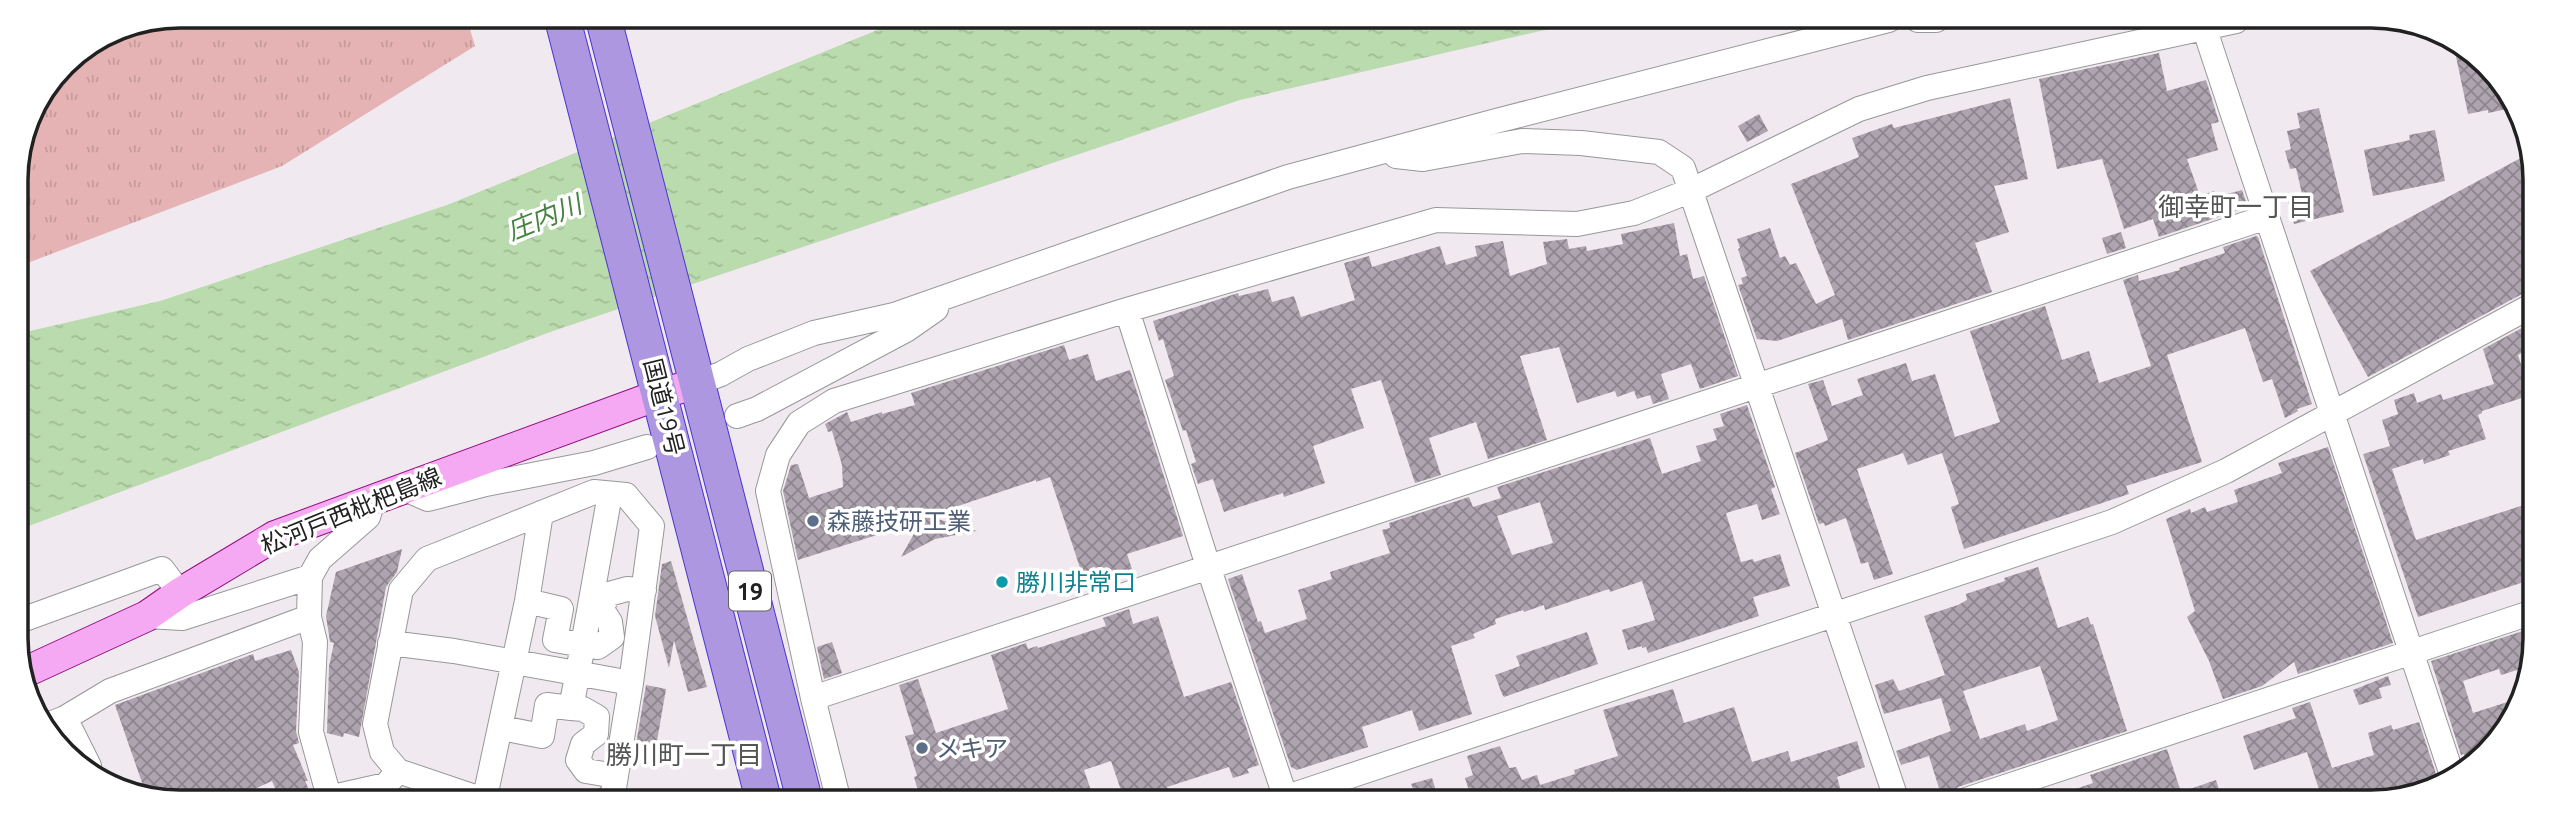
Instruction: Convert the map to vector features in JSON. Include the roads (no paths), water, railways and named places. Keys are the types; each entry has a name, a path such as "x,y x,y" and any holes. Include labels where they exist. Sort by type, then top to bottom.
{"highway":[{"name":"国道19号","path":"565,28 762,790"},
{"name":"国道19号","path":"606,28 802,790"}],"main road":[{"name":"松河戸西枇杷島線","path":"31,669 147,616 275,536 405,489 659,388 695,379"}],"street":[{"path":"695,379 721,374 748,359 814,334 894,315 1288,177 1858,28"},
{"path":"836,790 768,491 778,455 799,424 834,401 1127,310 1436,220 1577,224 1634,213 1692,190 1859,109 1927,88 2186,28"},
{"path":"2204,28 2450,767"},
{"path":"1380,154 1423,159 1522,141 1581,143 1659,152 1683,168 1893,790"},
{"path":"813,698 2267,217"},
{"path":"737,416 757,409 906,330 926,318 952,295"},
{"path":"1127,310 1281,790"},
{"path":"1311,790 2112,522 2226,471 2523,310"},
{"path":"405,489 428,499 486,484 594,463 646,447"},
{"path":"454,790 398,771 382,752 375,724 401,590 427,559 594,492 626,495 652,526 631,683 612,787 586,771 578,760 583,744 596,734 597,717 583,709 547,705 542,736 501,728"},
{"path":"571,708 610,494"},
{"path":"329,790 311,732 314,642 309,617 310,577 320,559 368,517 373,500"},
{"path":"487,790 527,601 541,513"},
{"path":"28,618 162,569 180,593"},
{"path":"147,616 181,618 310,577"},
{"path":"527,601 561,609 555,640 598,647 612,637 610,622 601,608 609,594 627,589 644,590"},
{"path":"1996,790 2523,615"},
{"path":"74,746 56,722 110,691 309,617"},
{"path":"390,643 454,651 631,683"},
{"path":"363,790 386,785 398,771"}],"water":[{"name":"庄内川","path":"882,28 1554,28 1240,100 553,331 28,526 28,331 160,301 447,205"}],"place":[{"name":"森藤技研工業","path":"813,521"},
{"name":"勝川非常口","path":"1002,582"},
{"name":"メキア","path":"922,748"}],"district":[{"name":"御幸町一丁目","path":"2236,206"},
{"name":"勝川町一丁目","path":"684,754"}]}
